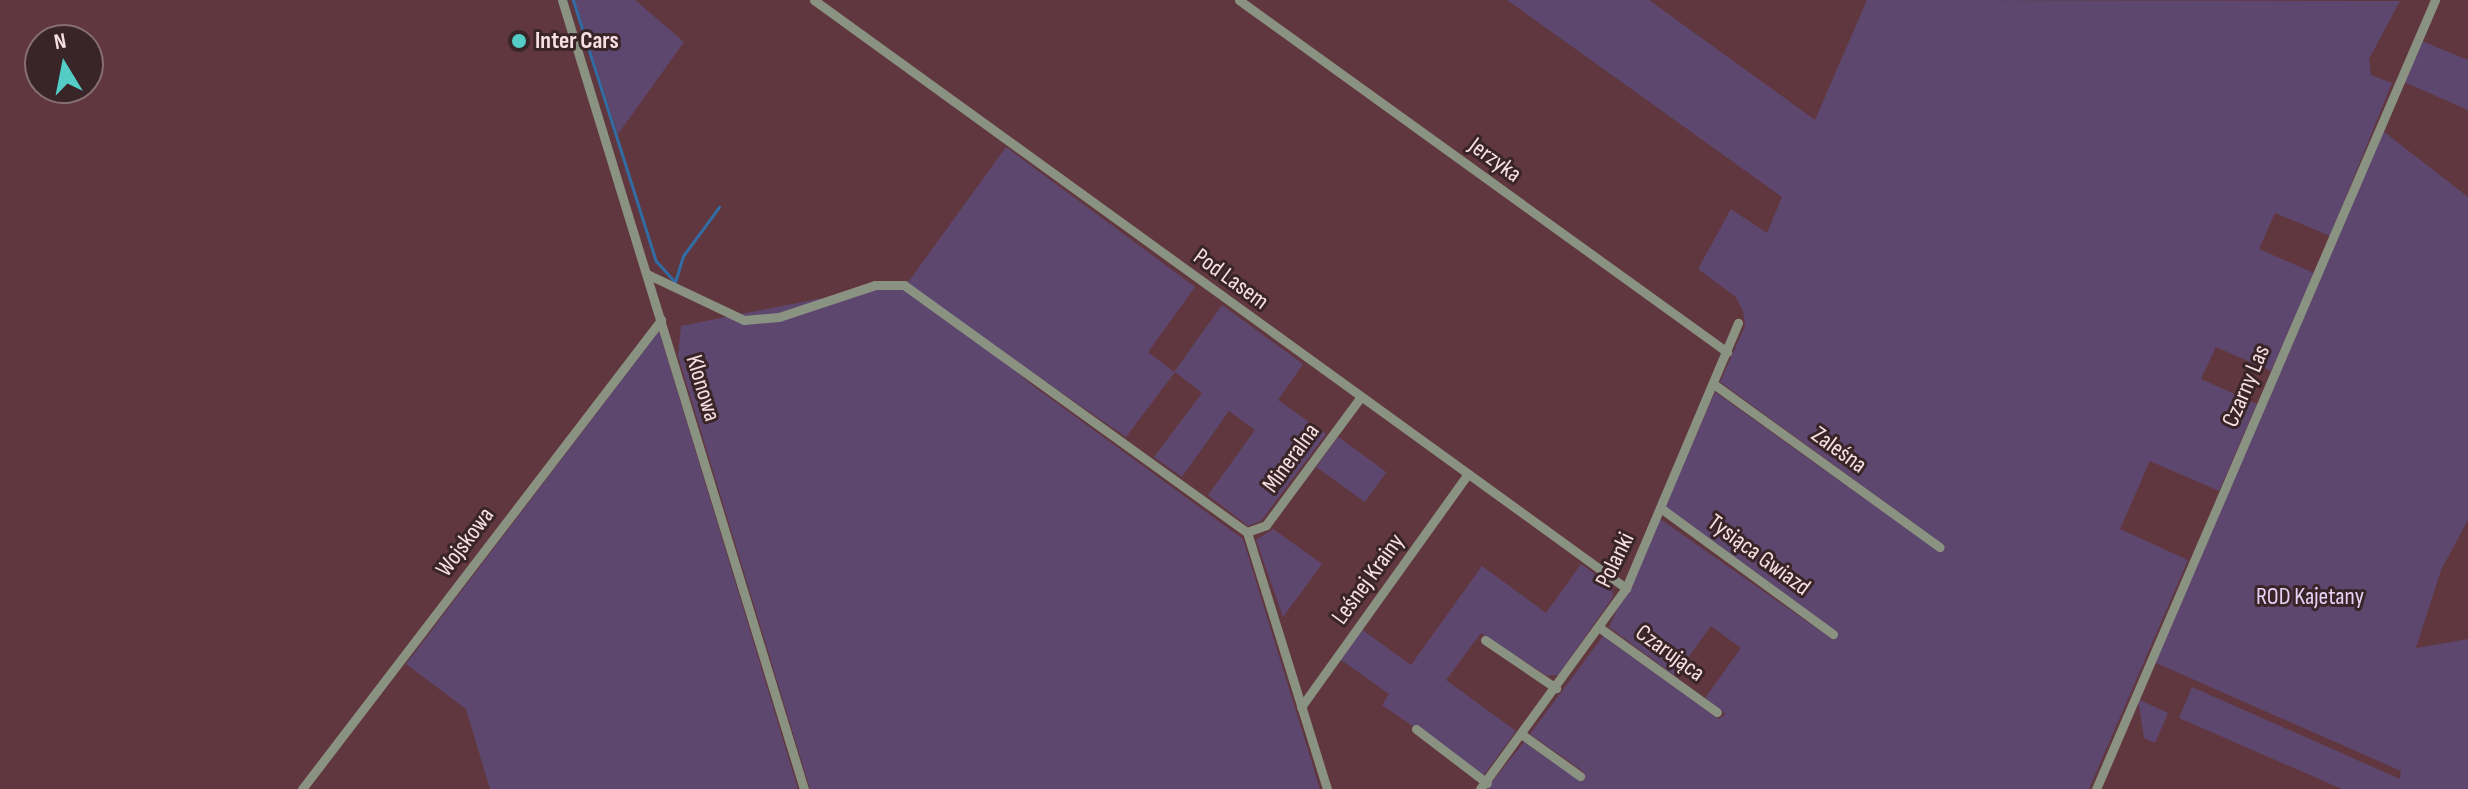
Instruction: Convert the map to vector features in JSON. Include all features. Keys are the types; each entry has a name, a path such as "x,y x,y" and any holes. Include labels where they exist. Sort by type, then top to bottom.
{"street":[{"name":"Klonowa","path":"562,0 804,789"},
{"name":"Pod Lasem","path":"814,0 1626,588"},
{"name":"Jerzyka","path":"1239,0 1727,352"},
{"name":"Czarny Las","path":"2096,789 2435,0"},
{"path":"647,274 744,320 779,317 875,285 904,285 1247,532 1327,789"},
{"name":"Wojskowa","path":"302,789 661,320"},
{"name":"Polanki","path":"1484,786 1524,736 1626,588 1715,385 1738,323"},
{"name":"Zaleśna","path":"1715,385 1940,547"},
{"name":"Mineralna","path":"1247,532 1266,525 1360,398"},
{"name":"Leśnej Krainy","path":"1301,707 1468,474"},
{"name":"Tysiąca Gwiazd","path":"1662,509 1833,634"},
{"name":"Czarująca","path":"1600,628 1717,712"},
{"path":"1485,640 1556,688"},
{"path":"1416,729 1484,786"},
{"path":"1524,736 1580,776"}],"green space":[{"path":"575,0 635,0 684,42 618,134"},
{"path":"1507,0 1649,0 1815,120 1867,0 2400,1 2369,59 2371,75 2392,83 2330,236 2275,213 2259,249 2314,273 2271,371 2216,347 2201,379 2257,404 2219,491 2150,461 2120,529 2188,560 2089,789 1486,789 1524,742 1579,780 1584,772 1530,734 1603,636 1719,719 1726,714 1705,698 1741,648 1711,626 1675,676 1609,627 1660,519 1832,639 1838,633 1665,507 1715,392 1938,551 1944,545 1720,382 1745,326 1743,311 1736,297 1698,269 1731,209 1767,233 1782,197"},
{"path":"2422,41 2468,60 2468,110 2404,82"},
{"name":"ROD Kajetany","path":"2383,131 2468,197 2468,520 2441,570 2416,648 2468,639 2468,789 2342,789 2179,718 2192,687 2400,779 2401,771 2154,662"},
{"path":"1006,147 1195,287 1148,352 1174,372 1222,305 1303,364 1278,400 1326,434 1261,521 1248,526 1208,495 1255,430 1229,411 1182,477 1154,457 1202,393 1175,372 1126,437 954,319 1032,385 1243,539 1320,789 810,789 678,356 681,326 909,281"},
{"path":"659,331 798,789 490,789 466,709 406,664"},
{"path":"1338,437 1387,472 1365,502 1316,467"},
{"path":"1273,529 1322,564 1283,617 1256,540"},
{"path":"1581,564 1612,586 1613,597 1558,675 1547,676 1481,633 1446,680 1516,731 1484,775 1382,705 1389,694 1341,660 1361,629 1411,665 1482,566 1546,613"},
{"path":"2138,699 2168,713 2155,743 2144,738"}],"waterway":[{"path":"573,0 656,261 675,282 683,256 719,207"}],"place":[{"name":"Inter Cars","path":"519,41"}]}
